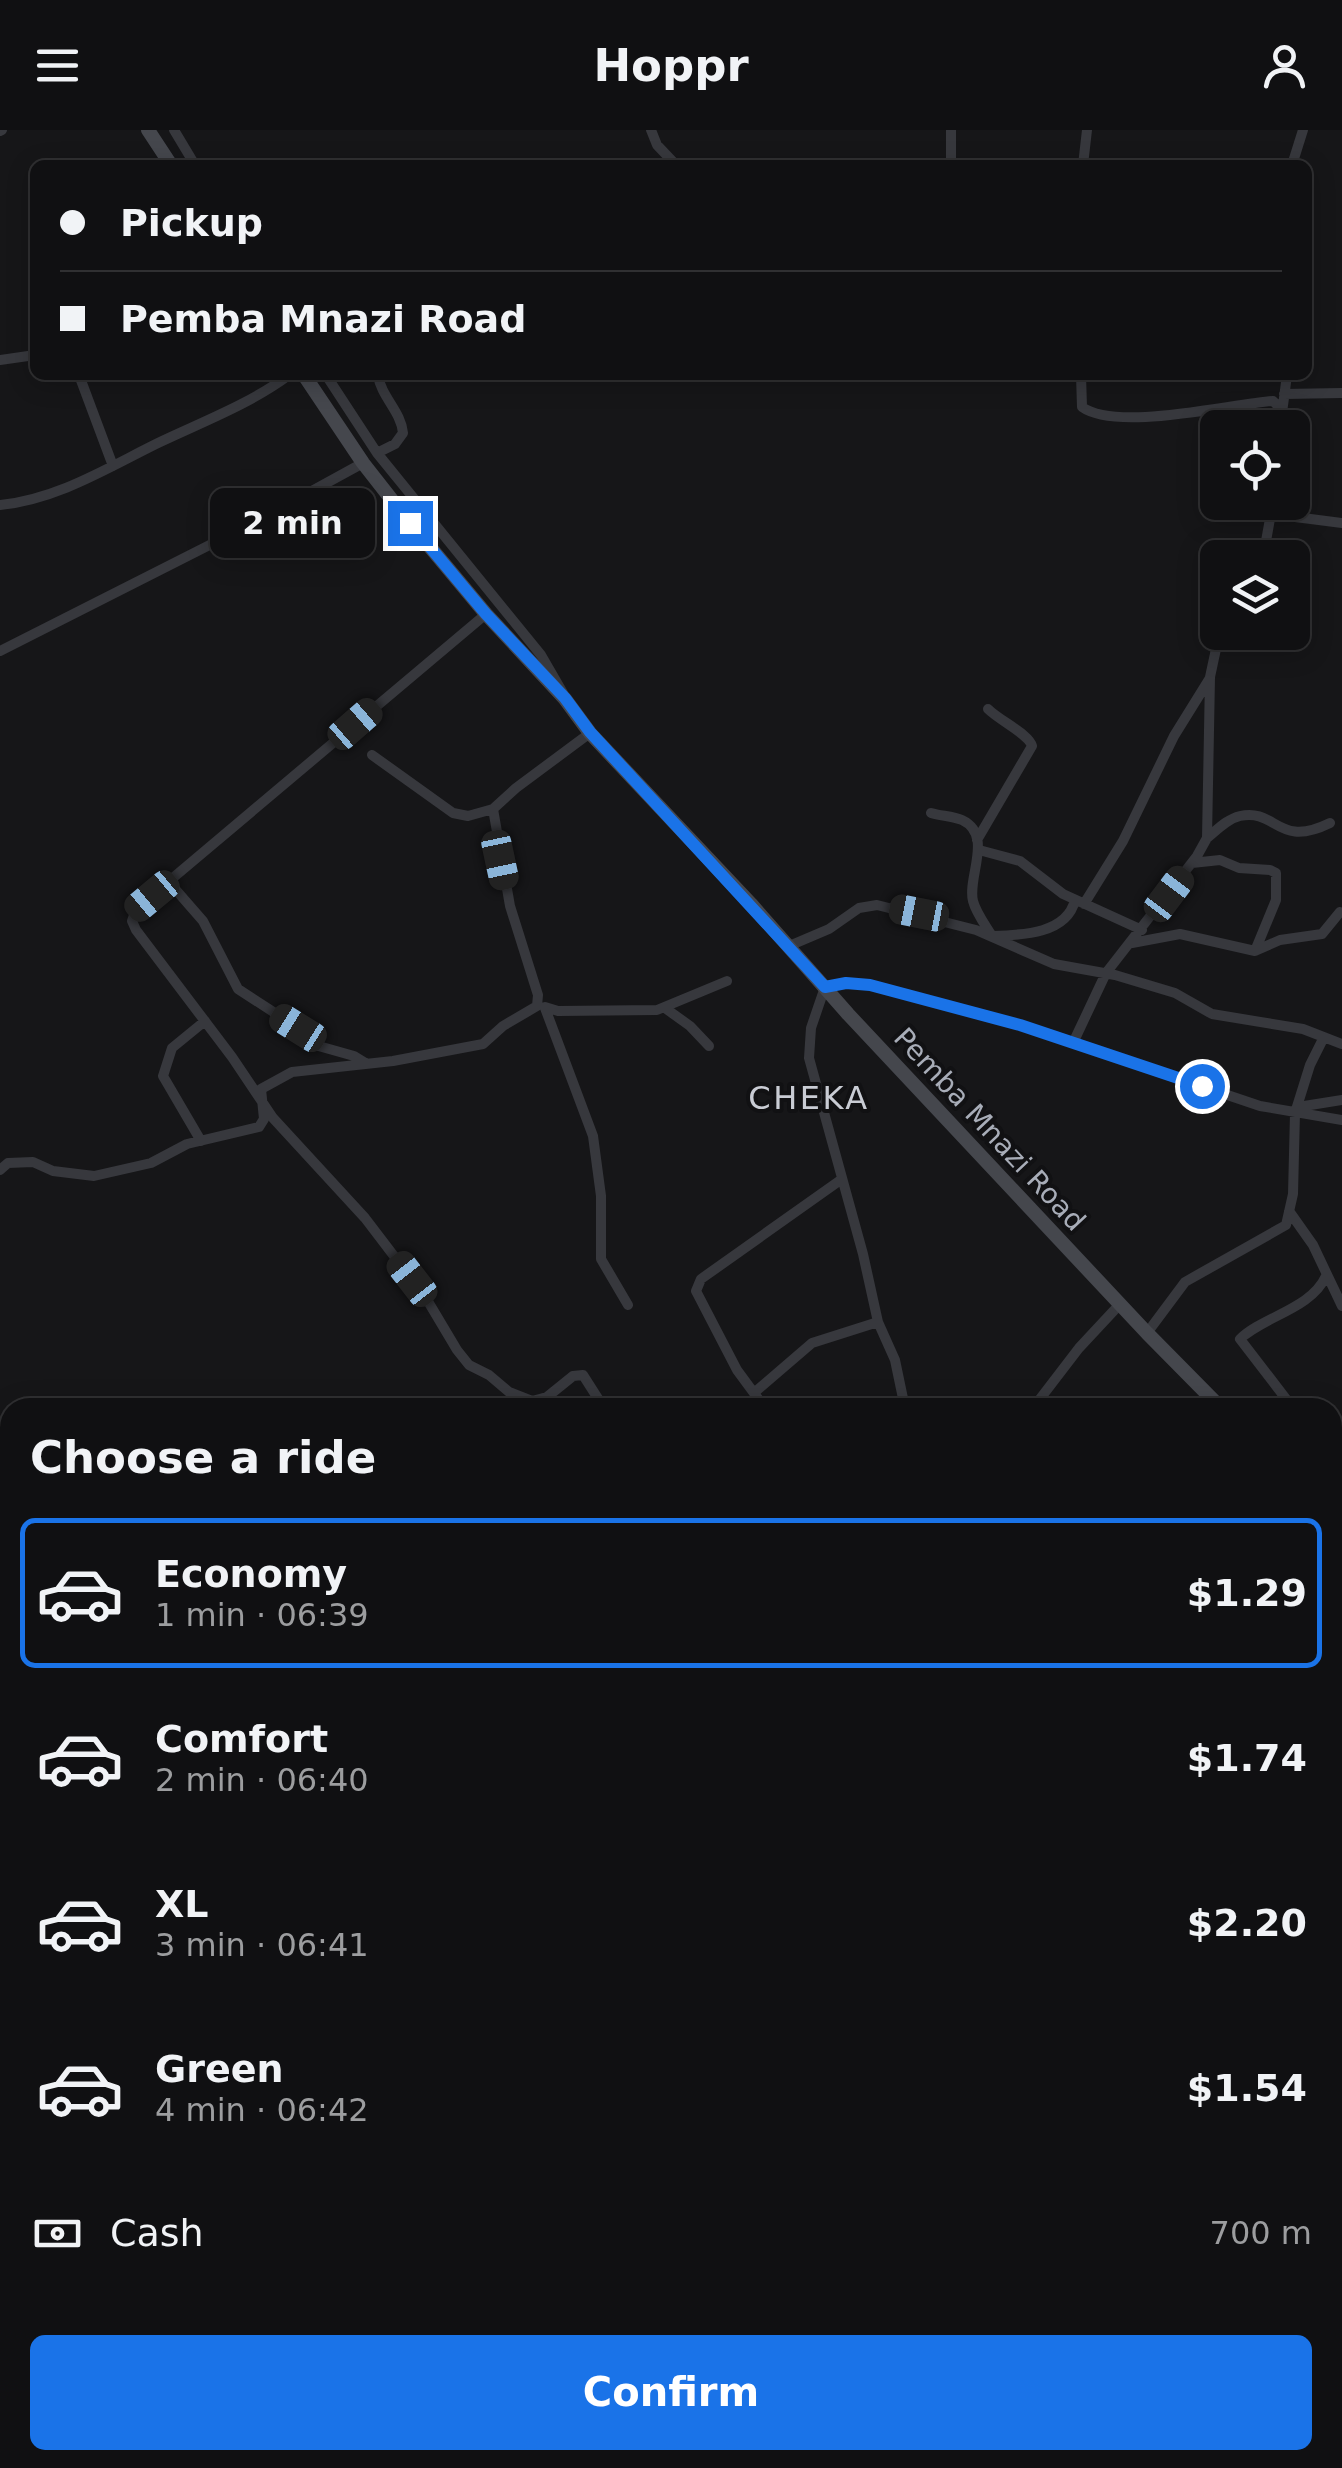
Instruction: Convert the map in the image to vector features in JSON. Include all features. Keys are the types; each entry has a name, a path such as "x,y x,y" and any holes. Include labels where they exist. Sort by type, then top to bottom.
{"main road":[{"path":"148,130 168,160"},
{"name":"Pemba Mnazi Road","path":"307,380 363,463 486,614 565,698 590,732 1211,1398"}],"street":[{"path":"174,130 193,160"},
{"path":"650,130 671,160"},
{"path":"951,130 952,160"},
{"path":"1084,160 1087,130"},
{"path":"1294,160 1303,130"},
{"path":"0,360 30,356"},
{"path":"81,380 113,466"},
{"path":"0,505 41,497 113,466 202,424 280,380"},
{"path":"329,380 377,454 541,655 565,698"},
{"path":"377,454 395,444 403,433 400,418 379,380"},
{"path":"1080,380 1082,407 1100,415 1200,413"},
{"path":"1282,410 1286,380"},
{"path":"1284,394 1342,393"},
{"path":"1217,410 1273,400 1282,410"},
{"path":"0,650 259,520 363,463"},
{"path":"1310,517 1342,524"},
{"path":"486,614 136,910 132,921 260,1101 366,1218 426,1298 456,1350 469,1364 524,1398"},
{"path":"1207,838 1210,677 1216,650"},
{"path":"992,936 1017,936 1062,924 1070,915 1123,840 1174,736 1210,677"},
{"path":"988,710 1003,724 1031,739 1032,746 1011,776 978,845 973,903 992,936"},
{"path":"372,755 453,812 468,816 493,810 590,732"},
{"path":"493,810 510,906 542,1004 593,1136 601,1196 601,1259 628,1304"},
{"path":"931,813 962,820 972,827 978,845"},
{"path":"1073,1044 1106,974 1207,838 1232,819 1246,816 1265,819 1298,834 1330,823"},
{"path":"978,845 1020,861 1054,888 1142,930"},
{"path":"1192,863 1220,860 1246,870 1270,870 1276,874 1276,900 1254,951"},
{"path":"169,882 202,921 238,989 298,1028 315,1044 354,1056 368,1065"},
{"path":"789,946 868,905 919,913 992,936 1054,964 1175,993 1212,1014 1302,1028 1342,1044"},
{"path":"1131,944 1180,934 1254,951 1288,938 1322,934 1340,912"},
{"path":"542,1004 558,1012 665,1008 727,980"},
{"path":"903,1398 895,1360 878,1322 809,1058 810,1028 825,987 846,983 870,985 1020,1025 1260,1106 1342,1120"},
{"path":"0,1170 8,1164 34,1162 53,1171 94,1176 151,1163 171,1150 259,1126 264,1118 262,1087 292,1072 368,1065 483,1044 502,1026 542,1004"},
{"path":"665,1008 690,1026 708,1046"},
{"path":"201,1141 163,1076 172,1048 205,1021"},
{"path":"1147,1333 1185,1282 1286,1225 1296,1110 1324,1037"},
{"path":"1296,1110 1342,1100"},
{"path":"759,1398 737,1370 696,1285 814,1195 842,1179"},
{"path":"1289,1212 1313,1245 1342,1306"},
{"path":"1285,1398 1240,1339 1310,1296 1322,1286 1326,1276"},
{"path":"1040,1398 1078,1348 1120,1304"},
{"path":"755,1392 812,1344 878,1322"},
{"path":"543,1398 573,1376 583,1375 598,1398"}],"district":[{"name":"CHEKA","path":"809,1098"}],"route":[{"path":"410,523 486,614 565,698 590,732 825,987 846,983 870,985 1020,1025 1202,1086"}]}
